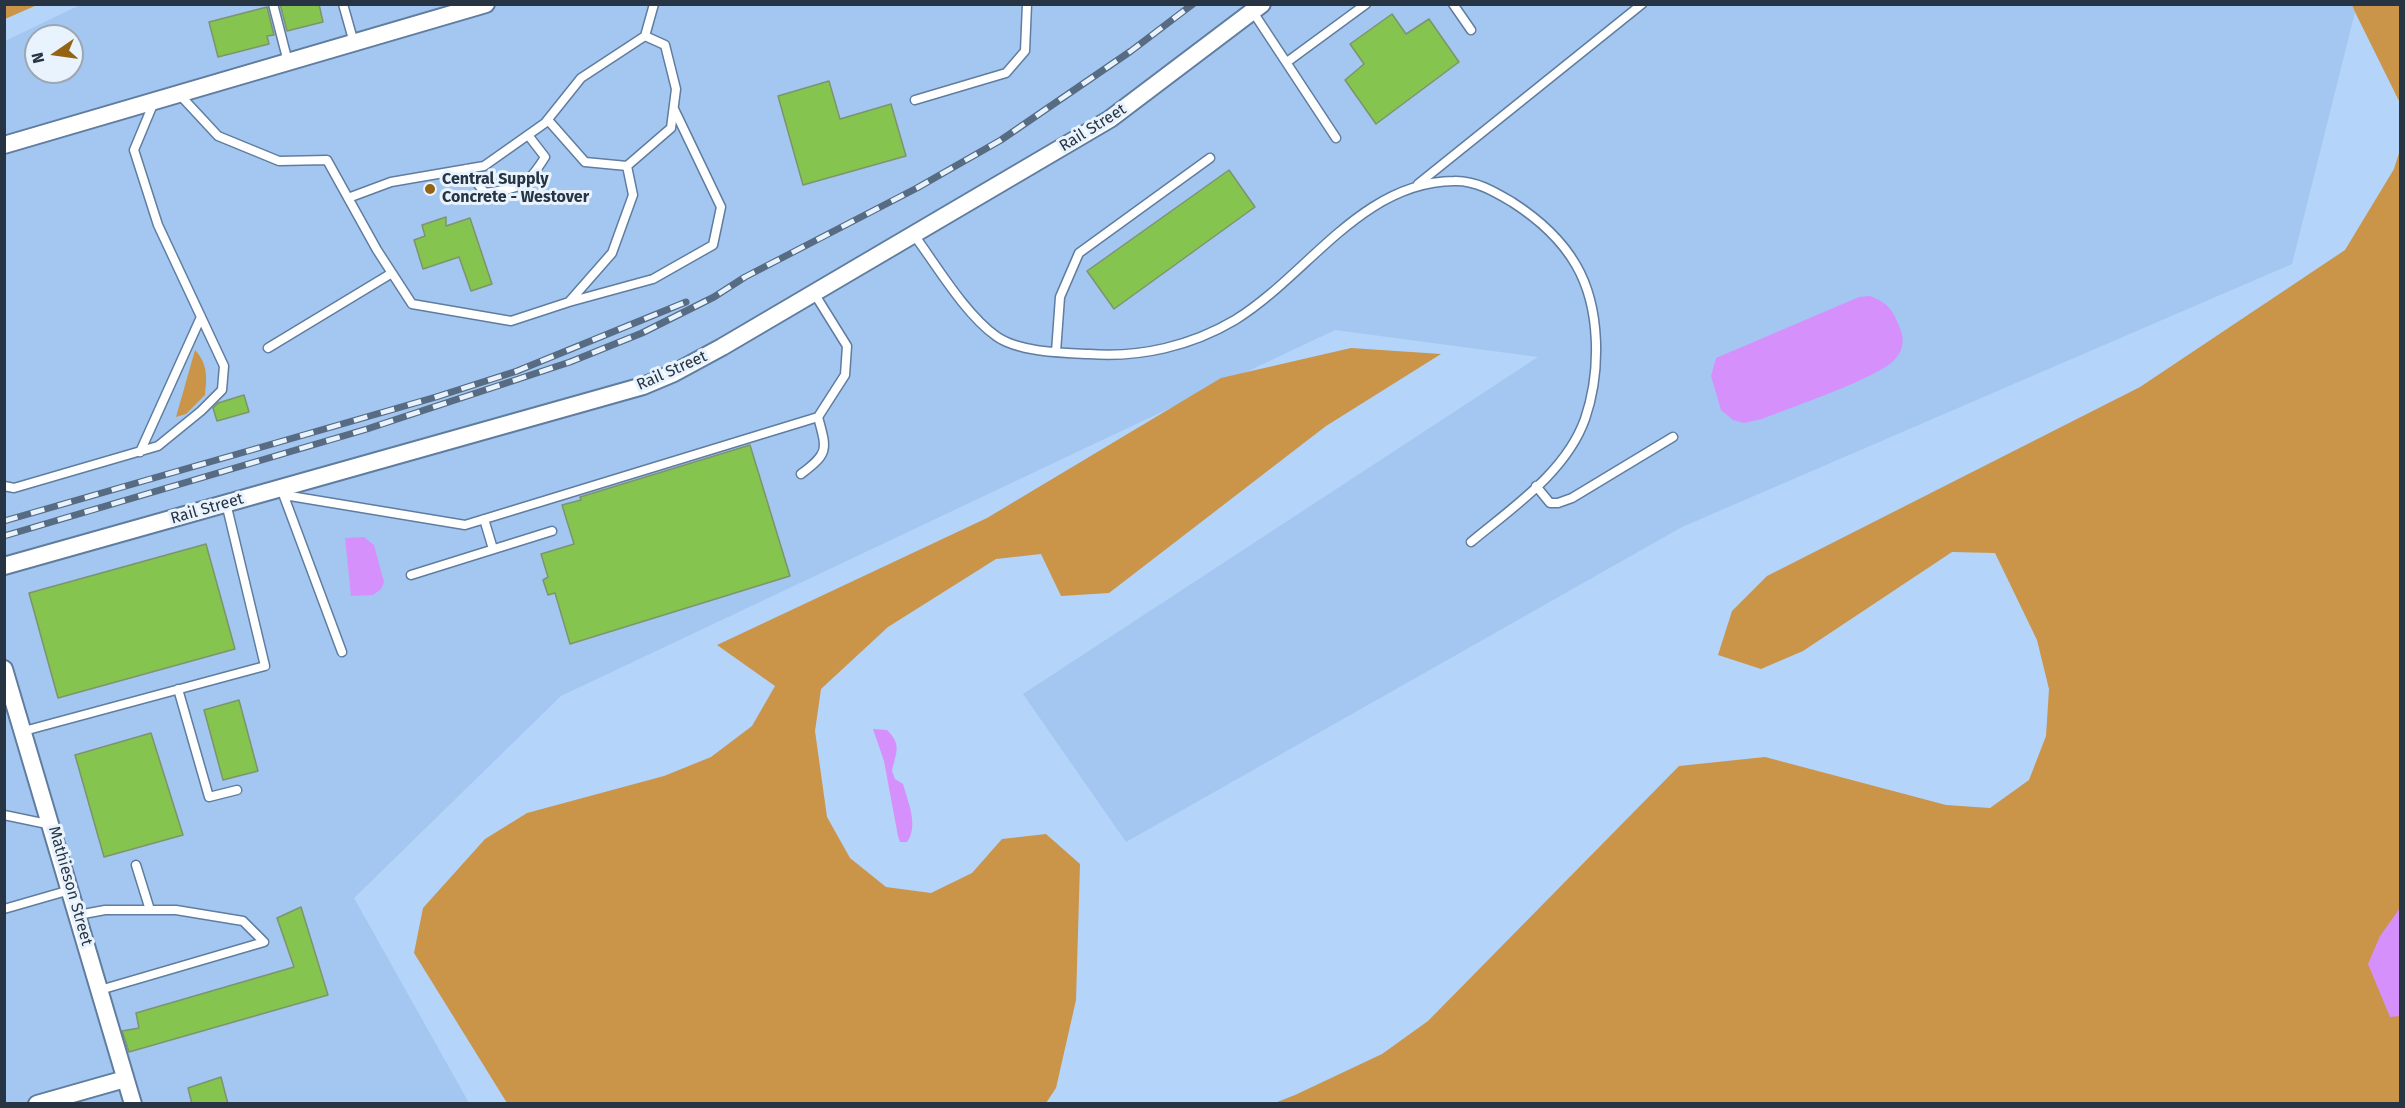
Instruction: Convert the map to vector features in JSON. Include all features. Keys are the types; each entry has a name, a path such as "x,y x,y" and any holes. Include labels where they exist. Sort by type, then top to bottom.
{"street":[{"path":"4,145 486,4"},
{"name":"Rail Street","path":"4,566 226,503 282,491 643,386 674,373 915,235 1110,119 1258,8"},
{"name":"Mathieson Street","path":"4,669 133,1104"},
{"path":"37,1104 60,1100 125,1078"}],"lane":[{"path":"273,4 288,62"},
{"path":"343,4 354,43"},
{"path":"348,198 391,182 484,166 548,120 581,78 645,36 654,4"},
{"path":"915,100 1006,73 1025,51 1027,4"},
{"path":"1287,62 1366,4"},
{"path":"1453,4 1471,30"},
{"path":"915,235 954,291 997,337 1014,345 1056,352 1104,356 1147,353 1193,340 1235,320 1272,292 1357,219 1388,198 1418,184 1642,4"},
{"path":"1258,8 1287,62 1336,138"},
{"path":"548,120 585,162 627,166 671,128 676,89 665,45 645,36"},
{"path":"178,94 218,136 279,161 327,160 412,304 511,321 653,279 713,245 721,207 674,109"},
{"path":"4,486 14,488 158,447 222,390 224,366 158,225 134,150 154,101"},
{"path":"466,169 485,193 515,189 533,176 545,157 528,135"},
{"path":"1056,352 1060,297 1078,253 1210,159"},
{"path":"569,302 612,253 633,195 627,166"},
{"path":"1418,184 1458,180 1490,189 1525,210 1549,230 1576,265 1590,302 1596,337 1593,379 1585,420 1562,461 1471,542"},
{"path":"268,348 392,273"},
{"path":"282,491 465,525 818,417 845,375 847,346 814,293"},
{"path":"140,452 201,317"},
{"path":"801,474 820,460 824,451 818,417"},
{"path":"1536,486 1550,503 1572,498 1673,437"},
{"path":"282,491 342,652"},
{"path":"24,731 265,666 226,503"},
{"path":"484,519 493,549"},
{"path":"411,575 552,531"},
{"path":"178,689 209,797 237,790"},
{"path":"4,815 52,825"},
{"path":"136,865 150,910"},
{"path":"4,909 71,890"},
{"path":"78,915 105,910 176,910 243,921 264,942 100,990"}],"shaded area":[{"path":"5,4 36,4 37,5 5,19"},
{"path":"2352,4 2355,12 2292,264 1682,527 1126,842 1023,694 1538,357 1335,330 561,696 354,898 469,1103 5,1104 5,41 24,32 24,84 84,84 84,24 40,24 80,5"},
{"path":"2352,5 2400,5 2400,103 2355,12"},
{"path":"2400,150 2400,1103 1272,1104 1382,1054 1428,1021 1679,766 1765,757 1946,805 1990,808 2029,780 2046,736 2049,689 2037,640 1995,553 1952,552 1803,651 1761,669 1718,655 1732,611 1767,576 2140,387 2345,250 2394,169"},
{"path":"1870,296 1881,301 1895,316 1903,340 1901,351 1887,366 1855,383 1762,419 1744,423 1733,420 1721,410 1711,376 1716,358 1859,297"},
{"path":"1351,348 1441,354 1326,426 1109,593 1061,596 1041,554 996,559 888,627 821,689 815,731 827,817 850,858 886,887 931,893 972,873 1002,839 1046,834 1080,864 1076,1000 1056,1088 1046,1103 507,1103 414,953 423,908 485,839 527,813 664,776 711,757 752,726 775,686 717,645 987,518 1221,378"},
{"path":"195,350 206,371 205,395 186,414 176,417"},
{"path":"364,537 374,545 384,582 381,589 373,595 351,596 345,538"},
{"path":"873,729 887,730 895,740 896,754 892,771 895,779 903,784 912,821 912,829 907,842 900,842 898,836 884,761"},
{"path":"2400,908 2400,1016 2390,1017 2368,964 2380,936"}],"building":[{"path":"280,4 319,4 323,22 287,31"},
{"path":"267,7 274,35 267,36 269,44 218,57 209,22"},
{"path":"1392,14 1406,34 1429,19 1459,62 1376,124 1345,80 1364,64 1350,44"},
{"path":"829,81 840,119 891,104 906,156 803,185 778,96"},
{"path":"1229,170 1255,207 1114,309 1087,271"},
{"path":"446,217 446,226 470,218 492,284 471,291 459,257 423,269 414,240 425,236 422,225"},
{"path":"244,395 249,412 217,421 213,408 218,403"},
{"path":"750,445 790,576 570,644 555,593 548,595 543,580 548,577 541,554 574,544 562,505 581,500 580,497"},
{"path":"206,544 235,649 58,698 29,593"},
{"path":"239,700 258,771 223,780 204,710"},
{"path":"151,733 183,835 104,857 75,755"},
{"path":"301,907 328,995 129,1052 122,1031 139,1028 136,1013 294,967 277,918"},
{"path":"221,1077 228,1104 192,1104 188,1088"}],"railway":[{"path":"4,536 367,429 570,362 642,333 917,188 1001,140 1131,51 1193,4"},
{"path":"4,521 436,397 517,371 686,302"}],"place":[{"name":"Central Supply Concrete - Westover","path":"430,189"}]}
